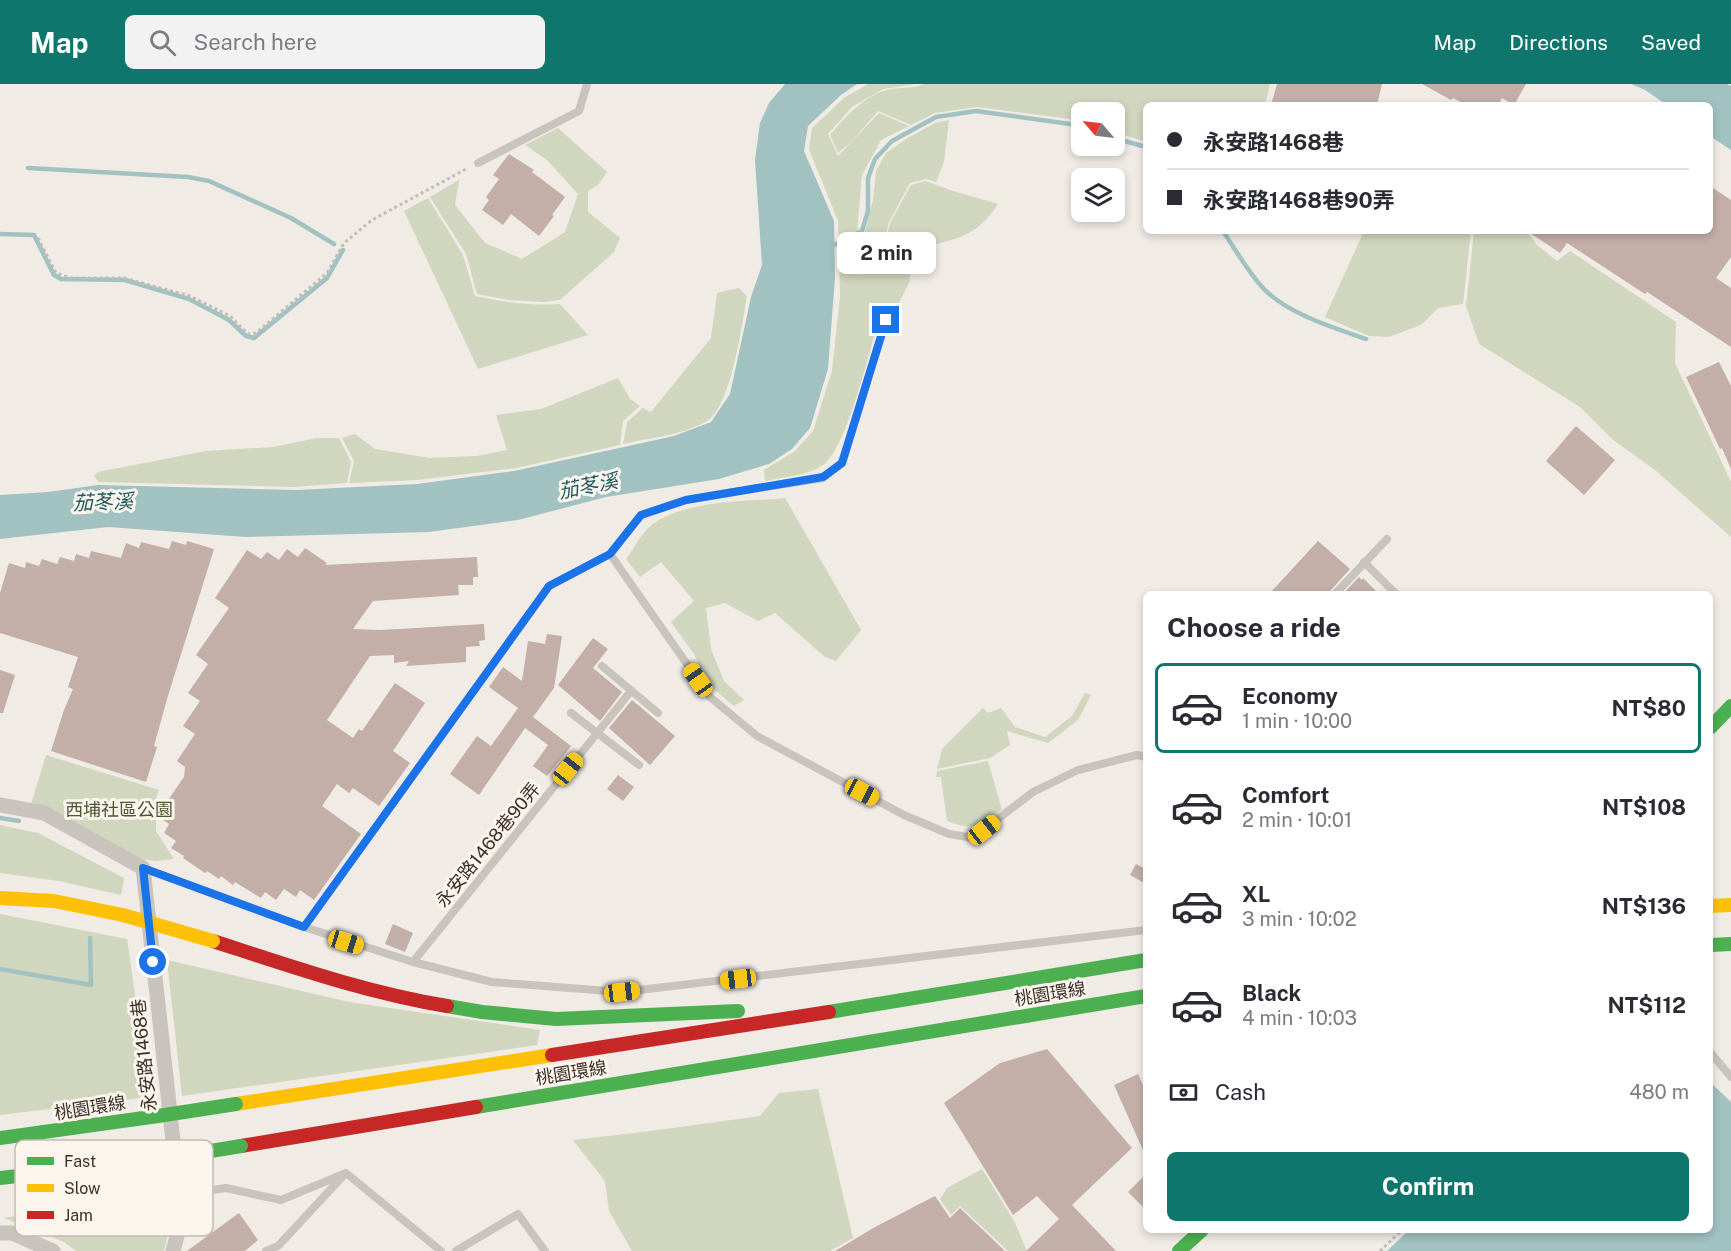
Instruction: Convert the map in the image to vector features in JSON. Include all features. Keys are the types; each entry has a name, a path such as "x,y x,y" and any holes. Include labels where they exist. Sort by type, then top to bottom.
{"main road":[{"path":"1713,725 1731,706"},
{"path":"0,898 54,901 123,915 316,974 422,1002 482,1012 556,1019 769,1016"},
{"path":"1713,906 1731,905"},
{"path":"1713,945 1731,944"},
{"name":"桃園環線","path":"0,1138 236,1104 769,1016 858,1007 1143,960"},
{"name":"桃園環線","path":"213,1151 1143,997"},
{"name":"桃園環線","path":"0,1178 15,1176"},
{"path":"0,1186 15,1182"},
{"path":"1179,1251 1199,1233"}],"street":[{"path":"0,805 44,813 143,868"},
{"name":"永安路1468巷","path":"143,868 173,1140"},
{"path":"0,1233 15,1234"},
{"path":"19,1236 53,1251"},
{"name":"永安路1468巷","path":"173,1251 177,1236"}],"lane":[{"path":"478,163 579,111 587,84"},
{"path":"304,927 549,586 610,554 641,515 686,500 823,477 842,463 886,320"},
{"path":"1338,591 1387,539"},
{"path":"610,554 710,698 757,736 904,815 949,834 973,838 1033,792 1078,770 1137,755 1143,756"},
{"path":"1364,562 1393,591"},
{"path":"602,666 658,713"},
{"name":"永安路1468巷90弄","path":"413,962 631,691"},
{"path":"571,713 639,765"},
{"path":"143,868 304,927 413,962 492,982 622,992 1143,930"},
{"path":"1713,1056 1731,1077"},
{"path":"213,1190 226,1188 281,1200 346,1173"},
{"path":"266,1251 278,1246 346,1173"},
{"path":"346,1173 441,1251"},
{"path":"456,1251 518,1214 545,1251"}],"path":[{"path":"38,238 56,273 70,278 124,278 190,296 230,316 248,334 256,333 327,273 344,243 372,220 478,163"},
{"path":"1380,1251 1399,1233"}],"green space":[{"path":"868,84 916,84 883,89 852,107 828,134 838,156 879,113 909,126 881,140 862,175 857,256 861,275 881,262 890,223 911,185 925,181 998,204 981,225 972,231 952,240 914,249 909,283 898,305 882,309 850,417 832,455 823,465 809,472 765,481 764,470 795,451 813,431 832,371 840,296 838,221 809,149 812,128 844,98"},
{"path":"925,84 1270,84 1266,102 1143,102 1143,141 1125,135 1125,102 1071,102 1071,119 977,107 935,113 911,125 878,111 852,141 838,153 830,135 863,102 887,90"},
{"path":"949,120 944,162 936,182 926,179 910,183 889,222 879,261 863,272 859,255 873,200 876,171 886,153 935,123"},
{"path":"558,128 607,172 598,185 588,191 588,212 620,238 614,252 560,300 544,302 509,300 477,294 466,254 430,197 459,180 455,205 485,243 522,259 565,232 578,194 547,160 525,145"},
{"path":"428,198 463,255 475,296 517,303 560,304 588,335 478,369 404,211"},
{"path":"1363,234 1471,234 1463,304 1438,308 1421,325 1389,337 1369,336 1325,317"},
{"path":"1474,234 1528,234 1537,245 1557,261 1570,251 1676,322 1675,363 1731,482 1731,537 1655,470 1612,439 1580,407 1479,344 1466,306"},
{"path":"739,288 747,296 738,344 729,383 715,413 707,421 688,430 623,444 627,422 643,408 651,412 711,338 717,293"},
{"path":"618,378 630,399 640,406 623,421 620,445 516,468 417,480 349,483 354,461 342,438 355,434 375,449 429,458 477,456 507,450 496,415 541,409"},
{"path":"317,438 339,438 351,462 347,483 294,487 99,482 94,476 98,472 206,451 273,447"},
{"path":"785,498 861,630 836,661 825,657 775,613 758,621 725,603 706,608 711,649 724,681 744,700 734,706 709,685 694,654 671,622 694,601 661,562 640,577 626,559 647,529 676,512 712,504"},
{"path":"1085,693 1091,695 1078,720 1048,743 1007,731 1010,745 990,758 937,769 942,749 983,708 988,713 1001,708 1015,727 1045,737 1072,716"},
{"name":"西埔社區公園","path":"46,755 159,790 151,813 156,821 156,831 174,859 155,861 138,859 31,804"},
{"path":"988,761 1002,810 976,825 964,826 947,821 941,777 936,777 937,771"},
{"path":"0,825 38,833 124,878 121,895 59,881 0,873"},
{"path":"0,914 127,939 150,1097 0,1115"},
{"path":"167,960 349,1002 540,1030 537,1045 182,1096"},
{"path":"818,1089 853,1238 830,1251 632,1251 609,1211 605,1181 573,1140 760,1116 779,1093"},
{"path":"982,1169 1014,1221 1027,1251 1008,1251 960,1206 951,1215 940,1199 947,1188"},
{"path":"15,1216 15,1222 4,1218"},
{"path":"49,1236 167,1236 164,1251 76,1251 64,1242"}],"water":[{"name":"茄苳溪","path":"785,84 857,84 841,95 808,126 804,151 834,221 835,278 828,369 810,428 792,449 769,464 719,479 606,497 518,520 429,532 246,537 108,527 0,539 0,495 48,492 98,485 296,490 417,484 514,471 674,436 711,422 730,394 751,297 762,265 755,160 760,123 769,103"},
{"path":"1631,84 1727,84 1731,86 1731,150 1713,138 1713,102 1663,102"},
{"path":"1713,1085 1731,1102 1731,1251 1387,1251 1406,1233 1713,1233"}],"building":[{"path":"1277,84 1382,84 1378,102 1272,102"},
{"path":"1422,84 1526,84 1516,102 1509,102 1502,98 1500,102 1460,102 1453,98 1451,100"},
{"path":"509,154 534,170 532,172 565,197 539,236 511,214 503,225 482,210 489,200 486,197 499,179 493,175"},
{"path":"1713,188 1731,200 1731,257 1716,278 1731,288 1731,347 1567,243 1560,253 1532,234 1713,234"},
{"path":"1719,362 1731,386 1731,469 1686,377"},
{"path":"1576,426 1615,460 1584,495 1546,461"},
{"path":"172,541 186,545 187,541 214,549 167,699 154,746 157,747 146,782 51,751 73,689 68,687 78,657 0,633 0,593 9,563 25,568 26,562 39,566 42,559 57,564 60,557 74,561 76,554 89,558 91,551 121,558 126,543 139,548 141,542 169,549"},
{"path":"1318,541 1350,569 1330,591 1272,591"},
{"path":"305,548 327,563 325,565 477,557 478,577 473,577 473,585 458,585 459,595 373,601 353,629 381,630 484,624 485,640 479,641 480,646 466,647 466,662 406,666 409,661 394,663 394,655 370,656 327,720 353,738 359,729 362,731 395,683 425,703 393,751 410,763 379,806 353,788 349,793 337,784 322,806 361,834 314,900 300,890 296,897 284,889 276,900 265,892 261,898 235,882 233,885 221,876 219,879 207,871 205,873 183,858 184,856 171,848 176,841 164,833 169,824 157,816 184,777 185,767 177,761 195,734 183,726 200,701 188,693 208,664 196,655 229,608 215,598 247,550 261,559 267,552 279,560 287,549 298,557"},
{"path":"1359,577 1376,591 1346,591"},
{"path":"547,634 562,636 554,688 533,717 571,746 547,776 533,766 548,745 525,728 479,795 450,774 477,736 491,746 518,708 489,687 503,667 522,681 528,641 545,644"},
{"path":"593,638 608,649 593,668 622,692 600,721 558,685"},
{"path":"0,670 15,675 3,713 0,713"},
{"path":"632,700 675,736 650,765 609,728"},
{"path":"618,775 634,787 623,801 607,789"},
{"path":"1136,864 1143,868 1143,882 1130,875"},
{"path":"393,924 413,933 405,952 385,944"},
{"path":"1047,1049 1132,1148 1072,1205 1116,1251 1026,1251 1059,1219 1037,1196 1013,1215 944,1103 1000,1063"},
{"path":"1138,1074 1143,1085 1143,1150 1114,1085"},
{"path":"1143,1177 1143,1207 1128,1192"},
{"path":"935,1196 950,1218 960,1208 1005,1251 835,1251 875,1227"},
{"path":"239,1213 258,1240 245,1251 187,1251 208,1236 213,1236 213,1232"}],"waterway":[{"path":"834,245 862,231 868,211 868,178 875,159 892,141 936,117 976,111 1071,124"},
{"path":"1125,141 1143,146"},
{"path":"28,168 188,177 209,181 291,218 334,244"},
{"path":"0,234 34,235 54,275 61,279 125,280 189,299 229,320 246,336 254,338 327,278 343,250"},
{"path":"1225,234 1255,278 1276,300 1300,314 1366,339"},
{"path":"0,818 19,821"},
{"path":"0,969 91,985 90,938"}],"traffic: fast":[{"path":"1713,725 1731,706"},
{"path":"1713,945 1731,944"},
{"path":"829,1012 1143,960"},
{"path":"476,1107 1143,996"},
{"path":"447,1006 482,1012 556,1019 738,1011"},
{"path":"158,1116 236,1104"},
{"path":"0,1138 158,1116"},
{"path":"213,1151 241,1146"},
{"path":"0,1178 15,1176"},
{"path":"1179,1251 1199,1233"}],"traffic: slow":[{"path":"0,898 54,901 123,915"},
{"path":"1713,906 1731,905"},
{"path":"123,915 213,941"},
{"path":"236,1104 552,1055"}],"traffic: jam":[{"path":"213,941 358,986 447,1006"},
{"path":"552,1055 829,1012"},
{"path":"241,1146 476,1107"}],"route":[{"path":"153,962 143,868 304,927 549,586 610,554 641,515 686,500 823,477 842,463 886,320"}]}
